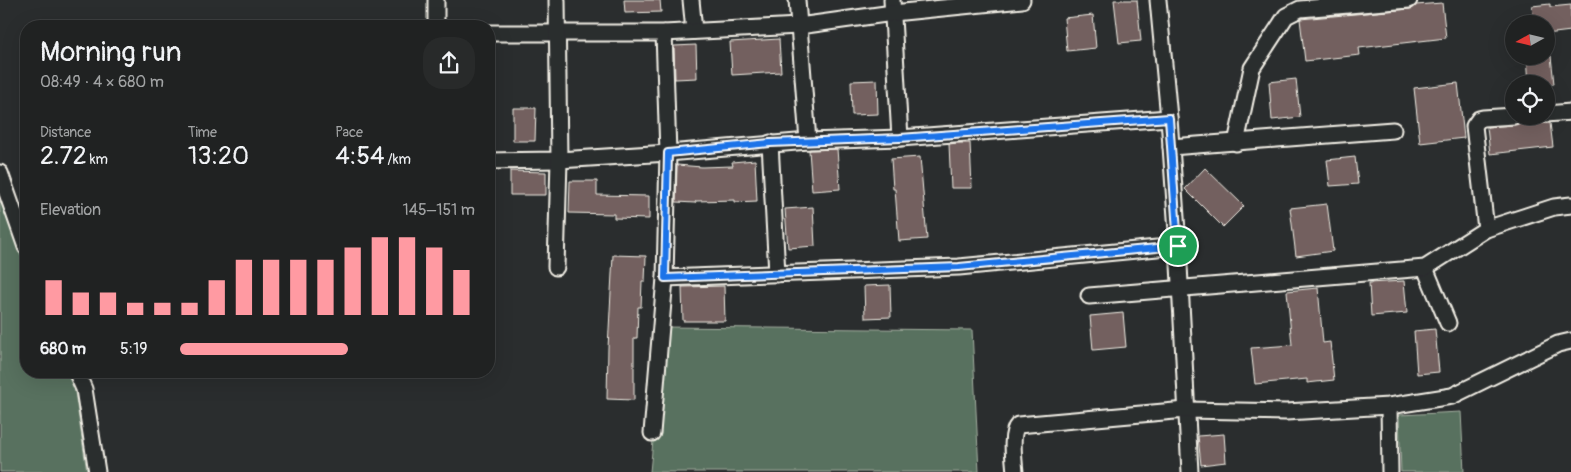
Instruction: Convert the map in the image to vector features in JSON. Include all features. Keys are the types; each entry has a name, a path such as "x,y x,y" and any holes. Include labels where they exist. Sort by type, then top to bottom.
{"street":[{"path":"436,0 436,20"},
{"path":"556,267 559,160 558,0"},
{"path":"691,0 694,31"},
{"path":"797,0 808,141"},
{"path":"495,33 664,33 799,26 893,6 1022,0"},
{"path":"1158,0 1178,246 1190,472"},
{"path":"1236,143 1252,68 1286,16 1300,9 1332,3 1409,0"},
{"path":"893,6 900,138"},
{"path":"652,433 665,278 668,153 664,33"},
{"path":"1555,113 1571,112"},
{"path":"1486,229 1474,126 1479,119 1505,117"},
{"path":"495,161 559,160 668,153 770,143 900,138 1169,118"},
{"path":"1171,147 1392,130"},
{"path":"770,143 777,274"},
{"path":"0,173 20,230"},
{"path":"1089,296 1425,268 1486,229 1554,207 1571,205"},
{"path":"665,278 959,267 1178,246"},
{"path":"1425,268 1448,323"},
{"path":"1015,472 1013,435 1015,427 1018,425 1186,410 1286,412 1389,406 1452,396 1558,344 1571,342"},
{"path":"79,378 84,389 97,472"},
{"path":"1389,406 1390,472"}],"green space":[{"path":"0,187 20,242 20,378 71,378 74,386 87,472 0,472"},
{"path":"664,327 972,330 979,472 650,472"},
{"path":"1461,412 1464,472 1401,472 1399,415"}],"building":[{"path":"624,0 660,0 661,12 625,13"},
{"path":"1114,0 1137,0 1141,41 1119,43"},
{"path":"1442,3 1446,38 1359,48 1360,55 1305,61 1300,19 1410,9 1416,5"},
{"path":"1550,4 1550,7 1571,5 1571,31 1555,33 1555,15 1533,15 1532,6"},
{"path":"1093,15 1096,48 1067,51 1064,18"},
{"path":"779,39 781,72 732,75 730,42"},
{"path":"696,45 697,78 675,79 674,46"},
{"path":"1528,65 1552,65 1553,75 1528,75"},
{"path":"1296,79 1300,117 1272,120 1269,82"},
{"path":"877,80 878,114 852,115 851,81"},
{"path":"1458,83 1464,138 1420,143 1414,88"},
{"path":"513,108 536,108 535,141 513,141"},
{"path":"1550,125 1553,147 1490,154 1487,127"},
{"path":"970,143 972,188 951,188 949,144"},
{"path":"837,149 840,189 812,191 809,150"},
{"path":"920,157 927,239 899,241 891,159"},
{"path":"1355,157 1358,184 1330,186 1327,160"},
{"path":"755,160 757,201 676,202 677,165 702,167 733,166 732,162"},
{"path":"1205,168 1244,206 1223,227 1185,189"},
{"path":"510,171 546,172 546,195 510,195"},
{"path":"570,181 597,181 597,195 649,196 649,219 614,218 614,214 569,213"},
{"path":"1327,204 1333,251 1296,256 1290,208"},
{"path":"813,207 815,246 788,248 785,209"},
{"path":"613,255 646,256 645,281 642,281 641,307 638,307 637,338 634,338 634,400 607,399"},
{"path":"1404,281 1407,313 1371,316 1369,283"},
{"path":"890,285 891,317 865,318 864,286"},
{"path":"724,286 725,321 683,321 682,287"},
{"path":"1318,288 1323,343 1330,342 1334,380 1307,383 1307,379 1255,384 1251,348 1292,345 1287,291"},
{"path":"1123,313 1126,347 1093,350 1090,316"},
{"path":"1435,329 1439,372 1417,374 1414,331"},
{"path":"1224,434 1226,462 1201,465 1198,436"}],"route":[{"path":"1169,118 1178,246 959,267 665,278 668,153 770,143 900,138 1169,118"}]}
